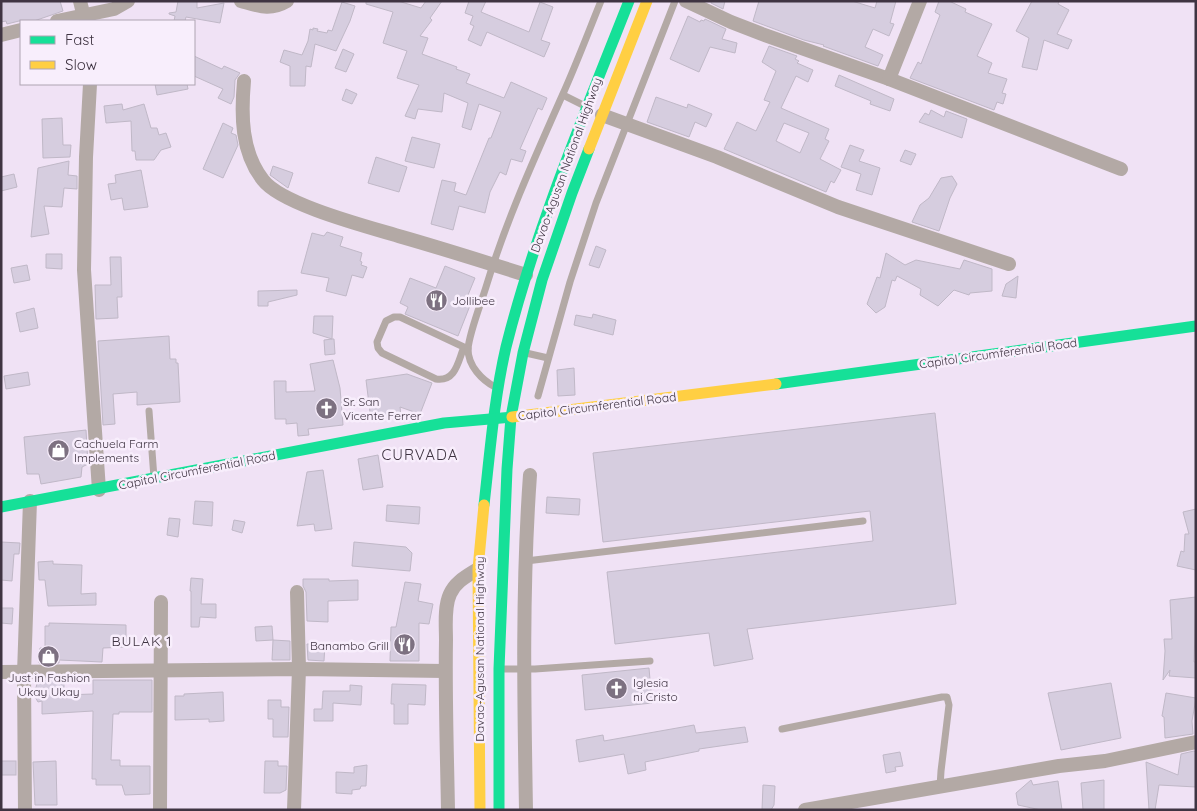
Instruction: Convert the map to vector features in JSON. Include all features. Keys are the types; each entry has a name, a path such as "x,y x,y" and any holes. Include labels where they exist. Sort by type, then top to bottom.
{"main road":[{"name":"Davao-Agusan National Highway","path":"499,810 478,569 493,419 506,349 526,275 556,186 629,1"},
{"name":"Davao-Agusan National Highway","path":"480,810 488,669 516,520 519,472 511,417 523,353 542,280 572,193 647,1"},
{"name":"Capitol Circumferential Road","path":"1,507 99,490 422,427 757,387 1196,326"}],"street":[{"path":"60,20 82,12 114,9 128,1"},
{"path":"241,1 265,8 278,7 287,1"},
{"path":"686,1 762,34 890,79 1121,169"},
{"path":"890,79 920,1"},
{"path":"1,35 20,30"},
{"path":"244,81 242,103 247,150 264,182 276,191 294,201 348,220 526,275"},
{"path":"90,85 86,156 84,270 99,490"},
{"path":"602,115 717,157 838,207 1009,264"},
{"path":"519,472 516,520 526,561 523,669 526,810"},
{"path":"25,810 24,673 30,502"},
{"path":"448,810 445,671 449,596 454,586 465,576 478,569"},
{"path":"294,810 299,669 297,592"},
{"path":"160,810 161,602"},
{"path":"1,672 299,669 445,671"},
{"path":"805,810 1059,766 1105,761 1196,742"}],"lane":[{"path":"499,389 488,383 474,368 466,348 400,317 386,320 377,342 378,348 382,353 436,379 448,378 453,374 466,348 519,192 601,1"},
{"path":"538,396 570,282 593,212 675,1"},
{"path":"562,95 587,107"},
{"path":"523,353 548,358"},
{"path":"149,411 154,479"},
{"path":"526,561 863,521"},
{"path":"488,669 523,669 650,661"},
{"path":"782,729 947,697 950,705 940,771 940,787"}],"building":[{"path":"1,1 60,1 63,11 37,20 20,20 7,24 6,21 1,22"},
{"path":"178,1 197,1 197,8 224,3 220,23 186,17 185,20 174,20 175,16 169,13 176,12"},
{"path":"366,1 398,1 421,8 426,1 442,1 430,18 432,20 420,36 428,38 422,54 457,67 456,69 470,74 466,83 504,98 511,82 547,98 542,110 538,108 520,149 526,151 522,162 511,159 506,175 500,172 490,192 485,213 459,206 453,230 431,224 442,180 456,183 454,191 466,195 501,112 479,104 471,130 462,127 468,103 444,93 442,112 418,109 415,119 405,116 419,85 397,78 407,51 383,43 393,12 366,4"},
{"path":"469,1 486,1 481,12 529,32 540,2 553,7 541,40 550,43 544,57 487,32 481,46 468,40 474,26 470,24 473,16 465,13"},
{"path":"711,1 725,1 723,9 711,3"},
{"path":"759,1 852,1 875,8 877,1 896,1 890,23 894,24 889,36 873,29 865,47 883,55 878,66 753,21"},
{"path":"939,1 949,1 966,9 965,12 992,24 977,56 992,63 988,73 1007,79 1002,93 1006,94 1003,104 997,102 994,110 910,78 918,62 921,64 940,15 935,12"},
{"path":"1032,1 1059,1 1058,4 1069,10 1057,34 1072,40 1068,49 1044,40 1037,70 1022,67 1029,38 1016,31"},
{"path":"342,2 355,6 336,51 315,44 311,67 306,66 305,86 290,86 290,66 280,62 284,50 302,55 308,41 310,29 318,29 317,31 327,33 328,30 332,31"},
{"path":"688,16 700,22 705,19 726,29 722,39 737,43 735,53 710,47 699,72 670,59"},
{"path":"769,46 797,56 795,59 799,61 797,63 813,70 808,82 796,76 781,108 829,129 825,139 829,141 820,159 841,170 834,183 831,181 826,192 724,149 737,122 756,131 770,102 764,100 776,71 762,62","holes":["784,123 809,133 800,153 776,141"]},
{"path":"343,49 354,54 346,72 335,68"},
{"path":"195,56 222,69 224,66 240,73 235,80 234,97 231,104 218,98 223,89 195,76"},
{"path":"839,75 894,99 890,111 870,104 871,101 835,86"},
{"path":"155,85 187,85 188,89 157,95"},
{"path":"346,89 357,94 352,104 342,100"},
{"path":"656,97 687,108 688,104 712,114 706,127 695,122 689,137 647,122"},
{"path":"122,104 123,110 144,104 151,128 157,128 159,135 166,133 171,147 161,150 154,160 136,160 135,151 132,151 131,121 106,123 104,106"},
{"path":"931,110 944,117 946,111 967,119 962,138 919,122 925,113 929,115"},
{"path":"62,118 63,145 71,145 70,157 43,158 42,119"},
{"path":"223,123 233,128 231,133 236,135 238,145 223,178 203,169"},
{"path":"412,137 440,144 434,168 405,161"},
{"path":"850,145 864,150 859,161 880,168 872,195 856,190 861,174 841,167"},
{"path":"905,150 916,154 911,165 900,161"},
{"path":"376,157 407,167 399,192 368,183"},
{"path":"69,161 68,175 77,176 77,189 64,188 62,207 44,206 49,234 31,237 38,168"},
{"path":"273,166 293,173 288,188 270,175"},
{"path":"141,170 148,207 124,210 122,198 111,200 108,184 116,183 115,175"},
{"path":"14,174 17,187 1,191 1,177"},
{"path":"952,176 957,184 950,198 939,231 912,222 920,205 929,198 941,178"},
{"path":"327,232 343,237 340,246 362,253 361,265 367,267 363,278 352,275 346,296 326,291 329,278 301,273 312,233 324,236"},
{"path":"596,246 606,250 599,268 589,265"},
{"path":"886,253 905,265 916,260 960,269 964,260 992,269 992,291 970,293 969,295 954,290 938,306 920,295 921,289 897,276 895,281 892,280 885,307 876,313 867,304 877,277 880,278"},
{"path":"46,254 62,254 62,269 46,268"},
{"path":"110,257 121,257 122,297 117,297 118,318 96,319 95,285 111,285"},
{"path":"27,265 30,280 14,283 11,268"},
{"name":"Jollibee","path":"445,266 475,278 468,295 473,298 458,336 405,314 408,307 400,303 410,278 436,288"},
{"path":"1018,276 1016,298 1002,296 1006,284"},
{"path":"297,290 297,295 268,302 268,306 258,306 258,291"},
{"path":"34,308 38,328 20,332 16,313"},
{"path":"593,314 616,320 613,335 574,325 576,315 592,318"},
{"path":"314,316 333,316 332,339 313,333"},
{"path":"169,336 170,359 176,359 176,363 178,363 180,402 137,405 137,392 113,394 115,424 103,425 98,341"},
{"path":"334,339 335,354 325,355 324,340"},
{"path":"333,360 340,388 343,425 308,429 309,435 298,436 297,423 286,424 286,419 275,419 274,381 286,381 286,392 315,391 310,364"},
{"path":"574,368 575,395 558,396 557,370"},
{"path":"28,372 30,385 6,389 4,376"},
{"path":"407,374 432,383 420,414 400,407 401,416 371,420 366,380"},
{"path":"935,413 956,604 747,629 753,659 714,666 709,633 615,644 607,572 873,541 870,511 603,542 593,453"},
{"name":"Cachuela Farm Implements","path":"86,430 88,464 82,467 81,477 41,484 39,474 27,474 24,437"},
{"path":"378,455 383,487 363,490 358,459"},
{"path":"323,470 332,529 315,531 314,524 297,526 307,472"},
{"path":"547,497 580,499 579,515 546,513"},
{"path":"195,501 213,502 212,526 193,524"},
{"path":"387,505 420,507 419,524 386,521"},
{"path":"1196,509 1196,570 1177,566 1181,551 1184,552 1185,534 1189,534 1183,512"},
{"path":"169,518 180,519 178,537 167,535"},
{"path":"234,520 245,522 242,533 232,530"},
{"path":"1,542 20,543 19,554 14,554 12,581 1,580"},
{"path":"354,542 406,547 412,553 410,571 352,566"},
{"path":"53,561 53,564 82,565 81,594 96,593 96,605 48,606 45,580 39,580 38,562"},
{"path":"191,578 203,579 201,604 216,604 216,618 200,617 199,627 191,627"},
{"path":"303,579 329,579 329,581 358,580 358,600 328,601 328,622 307,621 306,592 303,586"},
{"path":"405,582 421,584 418,601 433,604 429,624 419,623 419,661 390,661 391,627 396,627"},
{"path":"1196,597 1194,662 1196,662 1196,678 1169,676 1170,670 1163,680 1164,639 1172,639 1170,600"},
{"path":"1,608 13,608 12,624 1,623"},
{"path":"49,623 126,625 126,647 103,648 102,662 59,660 59,663 39,663 40,648 45,648 45,626 49,626"},
{"path":"272,626 273,640 256,641 255,627"},
{"path":"273,640 290,641 290,660 272,660"},
{"path":"307,644 325,644 324,661 308,660"},
{"name":"Iglesia ni Cristo","path":"649,668 652,703 585,710 582,675"},
{"path":"38,680 59,680 59,683 64,683 64,695 93,694 93,680 152,680 152,712 119,712 119,714 113,714 111,760 120,760 120,766 150,766 150,794 125,795 122,785 96,785 96,779 92,779 93,711 42,714 42,701 38,702 34,695"},
{"path":"1111,683 1121,738 1061,750 1048,693"},
{"path":"392,684 426,685 425,705 408,704 408,724 394,724 394,704 391,704"},
{"path":"350,685 362,686 361,705 333,703 333,721 314,721 314,709 322,709 323,691 350,691"},
{"path":"223,692 224,721 209,722 209,719 175,720 175,696"},
{"path":"1166,693 1196,698 1192,721 1193,734 1165,738 1164,717 1162,716"},
{"path":"268,700 281,700 281,707 289,707 288,737 273,737 273,719 268,719"},
{"path":"694,725 696,733 745,727 748,742 699,749 699,751 645,762 646,770 628,774 624,754 579,762 576,740 603,735 604,741"},
{"path":"900,752 903,766 895,767 896,771 886,773 883,755"},
{"path":"1196,752 1196,787 1159,785 1155,810 1149,810 1146,762 1178,775 1181,754"},
{"path":"1,761 16,761 16,775 1,775"},
{"path":"56,761 57,805 35,805 33,762"},
{"path":"265,761 278,761 278,766 287,766 286,790 280,793 264,793"},
{"path":"367,765 366,786 352,790 352,794 336,793 336,772 354,773 354,767"},
{"path":"1031,780 1033,785 1058,781 1062,810 1041,810 1018,805 1016,793"},
{"path":"1104,780 1104,810 1083,810 1081,783"},
{"path":"763,785 775,786 774,805 771,810 762,810"}],"traffic: fast":[{"path":"484,505 498,386 518,303 546,215 629,1"},
{"path":"499,810 499,669 507,469 511,417 523,353 542,280 589,149"},
{"path":"776,384 1196,326"},
{"path":"1,507 444,423 512,417"}],"traffic: slow":[{"path":"589,149 647,1"},
{"path":"512,417 776,384"},
{"path":"480,810 478,569 484,505"}],"place":[{"name":"Jollibee","path":"436,300"},
{"name":"Sr. San Vicente Ferrer","path":"327,408"},
{"name":"Cachuela Farm Implements","path":"58,450"},
{"name":"Banambo Grill","path":"405,645"},
{"name":"Just in Fashion Ukay Ukay","path":"49,656"},
{"name":"Iglesia ni Cristo","path":"617,689"}],"district":[{"name":"CURVADA","path":"420,454"},
{"name":"BULAK 1","path":"142,641"}]}
